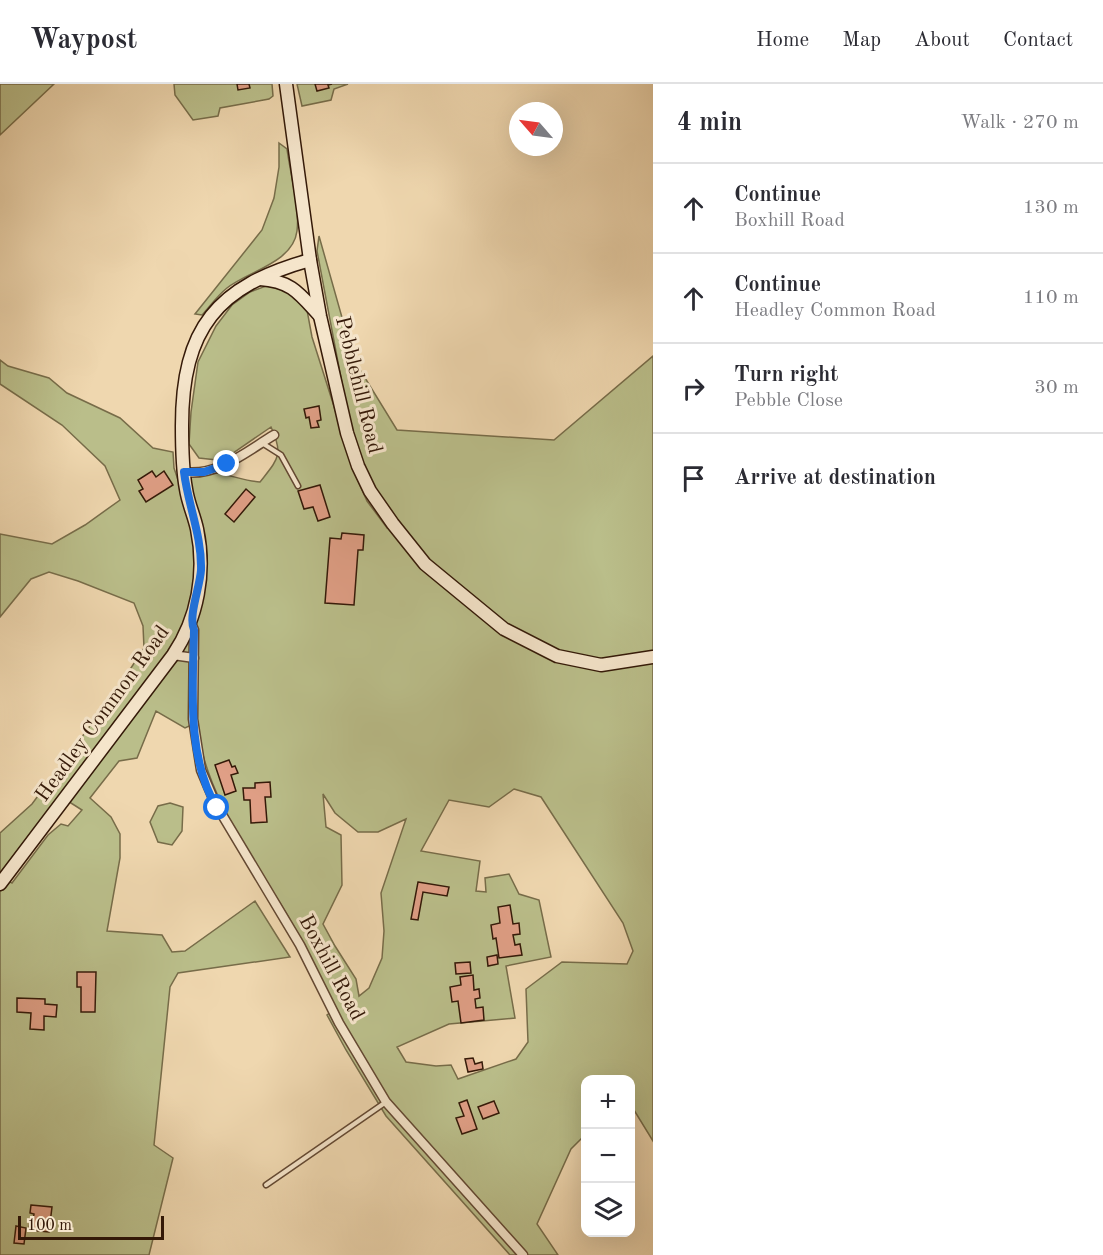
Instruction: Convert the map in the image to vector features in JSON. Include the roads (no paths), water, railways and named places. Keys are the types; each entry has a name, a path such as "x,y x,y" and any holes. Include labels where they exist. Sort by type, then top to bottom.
{"main road":[{"name":"Pebblehill Road","path":"286,84 320,316 347,434 370,491 425,564 504,629 557,656 601,665 653,657"},
{"name":"Headley Common Road","path":"0,884 173,655 191,623 199,590 200,548 184,472 183,388 186,367 193,346 203,327 217,309 235,293 256,279 310,260"},
{"path":"256,279 291,286 320,316"}],"street":[{"path":"184,472 204,472 227,464 274,435"},
{"name":"Boxhill Road","path":"191,623 194,630 192,720 201,770 214,803 300,945 339,1023 386,1102 523,1255"},
{"path":"173,655 194,657"}],"lane":[{"path":"261,442 281,455 298,486"},
{"path":"266,1185 386,1102"}]}
